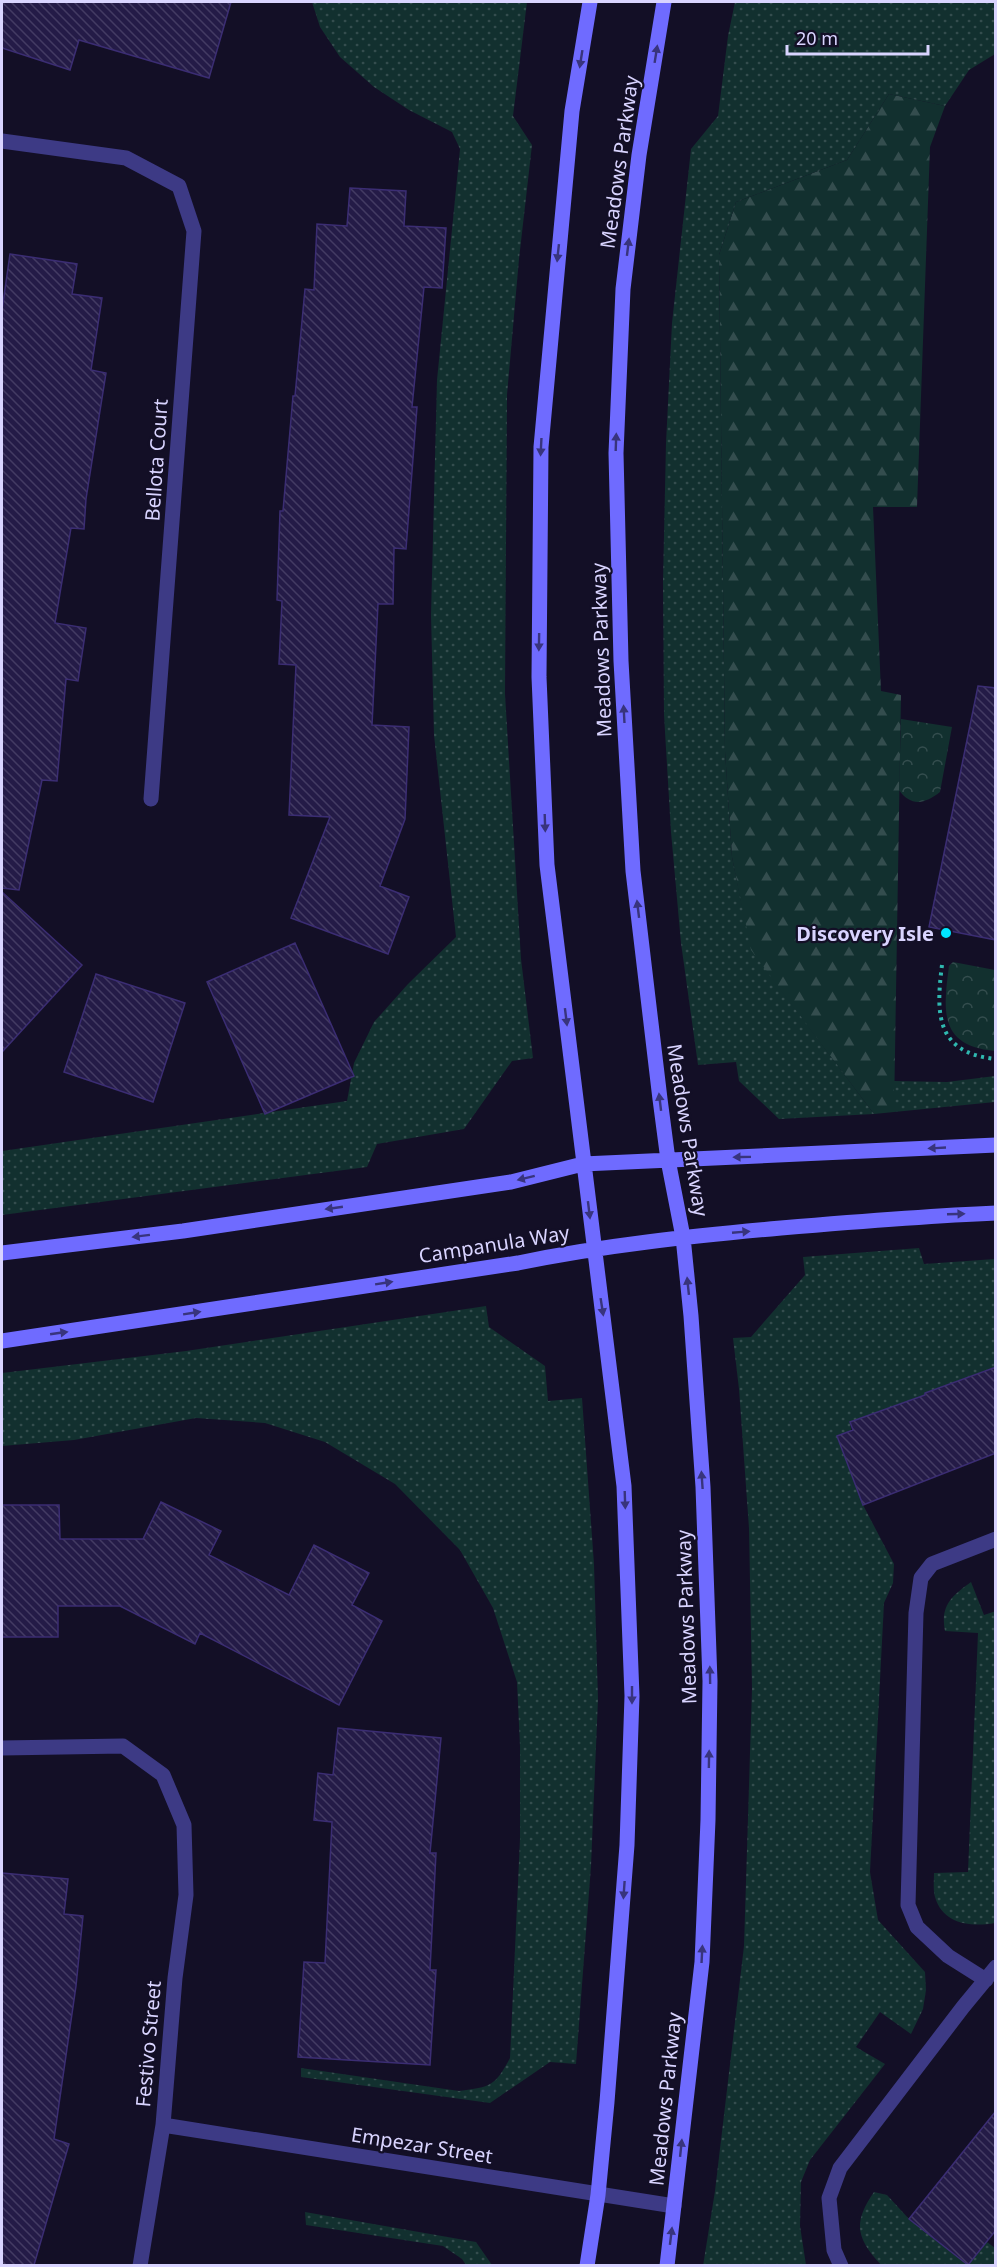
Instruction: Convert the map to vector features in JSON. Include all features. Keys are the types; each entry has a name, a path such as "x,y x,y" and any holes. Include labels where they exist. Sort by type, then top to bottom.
{"main road":[{"path":"587,2265 598,2195 627,1845 632,1696 624,1486 547,865 539,677 541,447 572,111 590,2"},
{"name":"Meadows Parkway","path":"664,2 639,155 623,289 616,453 621,661 633,871 668,1160 683,1237 692,1316 703,1487 710,1681 708,1820 702,1962 667,2265"},
{"path":"2,1253 183,1231 511,1182 583,1164 996,1145"},
{"name":"Campanula Way","path":"2,1341 683,1237 918,1216 996,1213"}],"street":[{"name":"Bellota Court","path":"2,141 126,159 179,186 194,231 152,800"},
{"path":"841,2265 834,2250 828,2198 840,2168 991,1973 948,1956 917,1927 908,1905 916,1613 921,1578 932,1564 996,1539"},
{"name":"Festivo Street","path":"2,1748 123,1746 163,1774 184,1825 186,1895 175,1978 163,2125 140,2265"},
{"name":"Empezar Street","path":"163,2125 674,2206"}],"path":[{"path":"942,965 938,999 942,1025 950,1040 978,1056 996,1059"}],"green space":[{"path":"312,2 527,2 513,116 532,145 507,395 505,694 521,959 533,1058 512,1061 464,1129 377,1144 367,1167 2,1215 2,1151 347,1101 354,1063 374,1022 408,984 456,937 434,735 431,615 437,380 460,149 452,132 409,110 374,87 340,57 320,27"},
{"path":"735,2 995,2 995,54 969,70 945,106 889,94 847,160 736,202 719,255 725,751 732,857 751,950 874,1114 779,1119 739,1081 736,1062 698,1065 681,943 664,715 663,582 666,443 672,323 691,149 718,116 728,36"},
{"path":"889,94 945,106 930,147 917,507 873,507 881,691 901,695 894,1112 874,1114 750,950 732,857 725,751 719,255 736,202 847,160"},
{"path":"901,719 952,727 940,792 924,801 908,799 899,790"},
{"path":"953,962 995,970 995,1051 977,1048 963,1042 954,1034 946,1011 949,966"},
{"path":"995,1076 995,1102 894,1112 894,1081 947,1082"},
{"path":"919,1248 924,1264 995,1259 995,1367 925,1393 930,1407 882,1411 850,1422 863,1505 894,1564 893,1583 884,1603 870,1872 878,1920 925,1972 926,1990 923,2009 911,2034 880,2012 856,2047 885,2064 810,2160 801,2182 800,2226 806,2265 703,2266 715,2191 744,1946 752,1689 749,1528 733,1338 751,1337 805,1275 803,1257"},
{"path":"486,1306 489,1327 545,1366 548,1401 582,1398 594,1564 598,1699 591,1866 576,2064 550,2062 490,2103 301,2077 301,2068 459,2091 491,2084 510,2058 520,1839 517,1682 493,1608 460,1550 395,1484 325,1442 265,1423 196,1418 74,1440 2,1446 2,1373 186,1351"},
{"path":"971,1582 984,1615 996,1611 995,1923 977,1925 951,1919 939,1906 935,1897 934,1885 934,1873 968,1872 978,1633 945,1631 944,1614 953,1597"},
{"path":"874,2192 887,2195 909,2219 968,2264 987,2242 995,2248 995,2265 881,2265 867,2247 860,2230 862,2213"},
{"path":"305,2212 476,2242 492,2265 466,2265 462,2259 443,2246 306,2225"}],"building":[{"path":"2,2 231,2 209,78 79,40 70,70 2,48"},
{"path":"350,188 406,191 404,226 446,228 442,288 424,287 412,407 417,407 406,549 394,548 393,604 378,604 372,725 409,727 405,819 380,886 409,897 388,954 291,918 330,817 289,815 296,665 279,664 282,601 277,600 280,511 283,511 305,289 314,290 317,224 347,226"},
{"path":"10,254 77,264 72,294 102,298 91,370 106,373 86,499 84,529 71,528 55,623 86,628 78,681 66,679 57,781 42,780 19,890 2,888 2,310"},
{"path":"978,686 996,688 996,940 929,927"},
{"path":"2,892 82,965 2,1052"},
{"path":"295,943 354,1076 265,1114 207,982"},
{"path":"96,974 185,1003 153,1102 64,1072"},
{"path":"996,1367 996,1453 863,1505 837,1436 853,1430 850,1422"},
{"path":"161,1502 221,1531 209,1555 289,1595 314,1545 369,1573 352,1605 382,1621 339,1705 200,1633 195,1644 120,1606 58,1606 58,1637 2,1637 2,1505 59,1505 60,1539 143,1539"},
{"path":"338,1728 441,1738 430,1853 436,1853 430,1970 436,1970 430,2065 298,2057 304,1962 325,1963 332,1822 314,1820 318,1773 333,1775"},
{"path":"2,1873 68,1879 64,1914 83,1916 76,1986 54,2139 69,2144 34,2265 2,2265"},
{"path":"996,2111 996,2230 968,2265 909,2219"}],"place":[{"name":"Discovery Isle","path":"946,933"}]}
